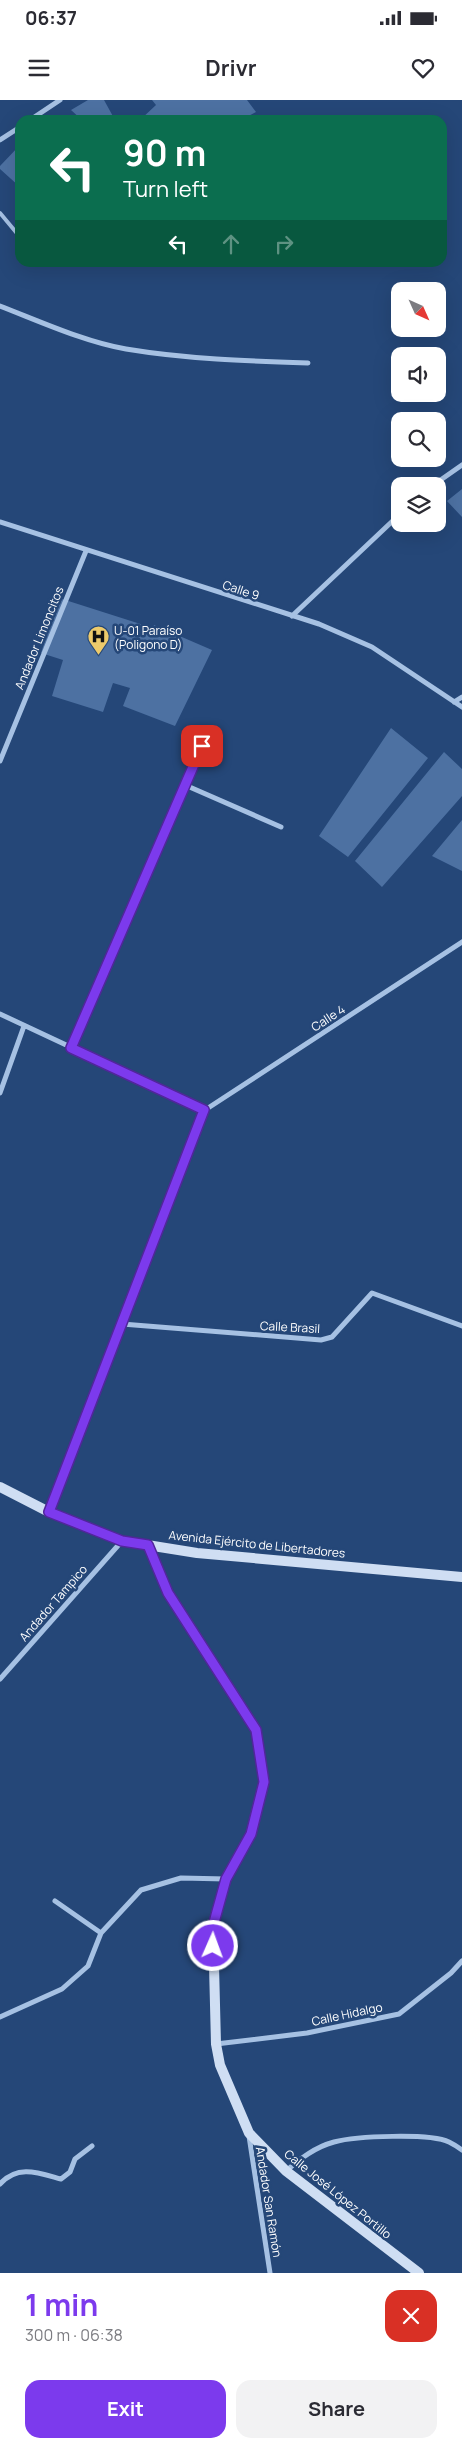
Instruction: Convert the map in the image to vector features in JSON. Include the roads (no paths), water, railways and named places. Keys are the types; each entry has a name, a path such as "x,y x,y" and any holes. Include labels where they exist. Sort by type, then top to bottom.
{"street":[{"path":"38,115 60,100"},
{"path":"0,140 15,130"},
{"path":"0,306 54,327 124,348 218,361 308,363"},
{"path":"445,477 462,465"},
{"name":"Calle 9","path":"0,522 292,616 372,647 462,707"},
{"path":"292,616 391,522"},
{"name":"Andador Limoncitos","path":"0,761 86,551"},
{"path":"454,702 462,697"},
{"path":"71,1048 202,746"},
{"path":"185,785 281,827"},
{"name":"Calle 4","path":"204,1110 462,942"},
{"path":"0,1014 204,1110 49,1512"},
{"path":"0,1092 24,1026"},
{"name":"Calle Brasil","path":"122,1324 321,1340 332,1337 372,1293 462,1326"},
{"name":"Avenida Ejército de Libertadores","path":"0,1487 49,1512 122,1541 197,1552 462,1577"},
{"name":"Andador Tampico","path":"0,1679 122,1541"},
{"name":"Calle José López Portillo","path":"148,1545 168,1593 256,1730 264,1782 251,1834 226,1879 213,1926 216,2044 220,2065 249,2133 286,2172 419,2273"},
{"path":"0,2017 62,1989 88,1966 102,1933 141,1890 181,1878 226,1879"},
{"path":"55,1900 102,1933"},
{"name":"Calle Hidalgo","path":"216,2044 307,2033 399,2014 451,1973 462,1961"},
{"name":"Andador San Ramón","path":"249,2133 270,2273"},
{"name":"Andador San Ramón","path":"286,2172 308,2153 334,2142 367,2137 403,2136 448,2141 462,2150"},
{"path":"0,2184 6,2177 30,2170 61,2179 70,2172 76,2159 92,2146"}],"lane":[{"path":"0,213 15,231"}],"place":[{"name":"U-01 Paraíso (Poligono D)","path":"98,656"}]}
